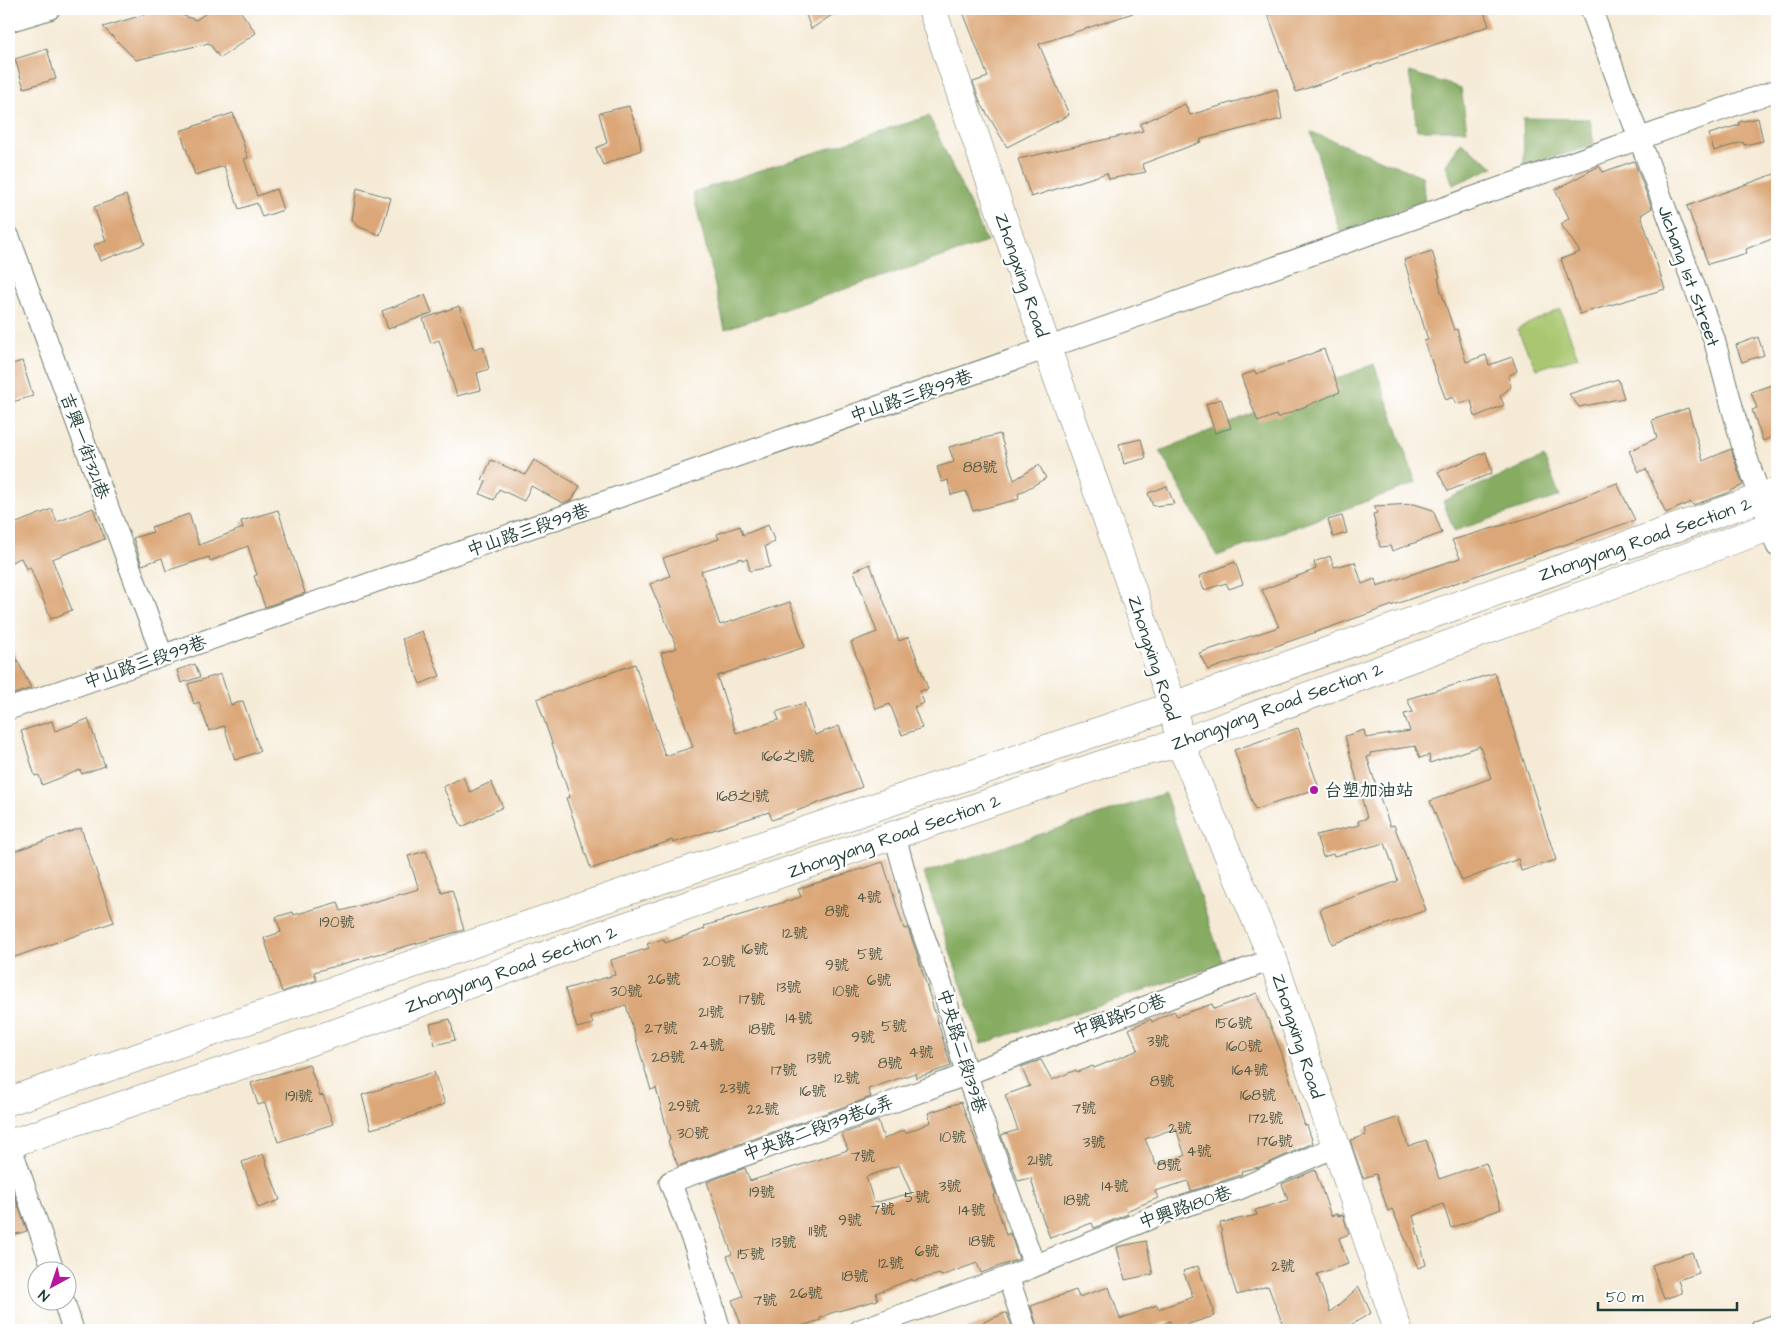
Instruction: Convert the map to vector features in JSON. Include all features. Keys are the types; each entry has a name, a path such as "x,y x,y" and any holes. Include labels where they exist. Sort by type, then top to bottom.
{"street":[{"path":"9,21 49,9"},
{"name":"Zhongxing Road","path":"932,9 1047,348 1173,706 1180,743 1273,959 1398,1330"},
{"name":"Jichang 1st Street","path":"1591,9 1714,339 1742,444 1769,495 1775,532"},
{"name":"中山路三段99巷","path":"9,709 1047,348 1777,90"},
{"name":"吉興一街321巷","path":"9,237 162,656"},
{"name":"Zhongyang Road Section 2","path":"9,1101 1173,706 1769,495"},
{"name":"Zhongyang Road Section 2","path":"9,1143 382,1017 594,937 1127,756 1180,743 1775,532"},
{"name":"中央路二段139巷","path":"895,836 916,914 944,992 966,1073 1034,1265"},
{"name":"中興路150巷","path":"966,1073 1273,959"},
{"name":"中央路二段139巷6弄","path":"720,1330 696,1249 670,1182 874,1109 966,1073"},
{"path":"9,1143 51,1262"},
{"name":"中興路180巷","path":"860,1330 1008,1277 1168,1210 1240,1189 1335,1147"},
{"path":"1008,1277 1026,1330"},
{"path":"68,1312 74,1330"},
{"path":"1761,1330 1777,1324"}],"green space":[{"path":"1409,72 1461,88 1467,130 1417,130"},
{"path":"929,116 987,242 725,329 693,192"},
{"path":"1523,118 1590,119 1594,146 1524,165"},
{"path":"1311,132 1422,176 1425,201 1340,233"},
{"path":"1461,142 1494,167 1453,185 1446,165"},
{"path":"1560,309 1578,357 1536,369 1517,329"},
{"path":"1374,364 1416,483 1217,556 1160,451"},
{"path":"1544,457 1560,496 1454,531 1443,501"},
{"path":"1165,793 1223,964 981,1044 924,873"}],"building":[{"path":"163,9 196,20 212,9 239,9 256,33 220,58 209,43 136,60 103,27"},
{"path":"804,9 841,9 811,29"},
{"path":"962,9 1133,9 1133,13 1039,44 1069,115 1007,147 980,102 973,82 988,77"},
{"path":"1266,9 1483,9 1489,26 1296,92"},
{"path":"47,49 56,79 24,88 15,59"},
{"path":"1277,89 1282,119 1201,139 1201,142 1142,164 1146,172 1109,179 1107,173 1031,197 1018,159 1143,131 1140,124 1185,104 1190,115"},
{"path":"629,106 639,135 641,150 603,165 596,148 607,143 599,113"},
{"path":"233,113 248,158 244,159 257,196 276,189 283,210 262,217 257,203 239,209 224,166 195,175 180,131"},
{"path":"1758,118 1763,141 1744,145 1743,142 1714,151 1709,134 1739,125 1739,122"},
{"path":"1634,161 1652,208 1641,215 1665,289 1580,314 1561,259 1580,252 1561,224 1569,218 1555,190 1599,166 1603,172"},
{"path":"1777,173 1777,237 1746,249 1747,253 1708,264 1687,206"},
{"path":"357,188 391,198 380,235 357,226 352,219"},
{"path":"126,195 145,244 100,261 94,245 106,241 94,207"},
{"path":"1432,251 1440,277 1438,278 1441,291 1454,330 1457,329 1466,362 1486,355 1489,365 1512,357 1517,371 1508,376 1511,387 1500,396 1504,405 1475,417 1471,400 1456,404 1453,397 1446,400 1424,341 1428,340 1404,260"},
{"path":"425,295 432,313 388,329 382,311"},
{"path":"459,306 474,349 483,346 489,369 477,373 481,390 457,396 439,340 431,343 423,319"},
{"path":"1758,337 1764,355 1742,362 1736,345"},
{"path":"1324,349 1340,392 1277,418 1276,415 1258,422 1241,376 1255,371 1256,374"},
{"path":"22,361 33,396 9,403 9,365"},
{"path":"1618,379 1624,398 1579,407 1569,394"},
{"path":"1777,383 1777,435 1763,441 1752,410 1757,408 1751,392"},
{"path":"1221,399 1231,428 1215,433 1206,404"},
{"path":"1688,408 1703,461 1731,449 1743,485 1725,494 1693,505 1691,502 1666,513 1646,469 1639,472 1629,451 1657,438 1652,420"},
{"path":"1000,434 1014,480 1039,465 1046,478 1018,494 1019,499 973,511 966,491 951,495 948,480 942,482 937,467 954,462 949,447"},
{"path":"1141,439 1146,458 1124,464 1119,444"},
{"path":"1486,452 1492,473 1448,491 1438,472"},
{"path":"491,460 525,475 534,460 580,486 572,500 563,503 531,486 524,501 499,489 494,500 480,494 486,481 482,480"},
{"path":"1617,483 1635,520 1208,670 1199,653 1279,627 1262,590 1316,569 1314,562 1330,556 1334,567 1355,562 1362,584 1375,579 1377,586 1460,558 1452,540 1538,515"},
{"path":"1167,486 1174,504 1153,506 1148,493"},
{"path":"1414,504 1433,510 1442,533 1392,551 1390,546 1380,547 1373,514 1377,513 1374,506"},
{"path":"93,508 105,539 52,559 72,610 51,619 30,567 26,569 21,558 9,563 9,526 52,509 57,522"},
{"path":"278,510 305,593 265,607 254,576 257,575 248,546 210,561 209,557 166,571 162,558 142,565 133,538 153,532 151,527 189,514 199,545 243,528 241,521"},
{"path":"1342,516 1347,533 1333,537 1328,520"},
{"path":"768,525 775,542 765,546 770,567 750,571 747,559 742,560 742,558 701,571 720,625 790,602 805,647 717,676 736,733 779,720 776,712 804,703 815,735 839,726 862,787 772,820 769,812 673,843 672,840 591,869 566,798 570,797 537,699 635,664 665,756 693,747 661,653 677,648 650,584 670,576 663,558 719,539 717,534 740,526 743,535"},
{"path":"1235,562 1243,584 1229,589 1226,583 1204,590 1199,576"},
{"path":"870,564 899,641 909,637 928,689 920,691 924,703 914,707 922,728 902,735 890,704 876,709 851,642 877,632 854,571"},
{"path":"422,631 440,676 420,684 402,639"},
{"path":"9,643 31,688 9,696"},
{"path":"195,664 200,677 181,683 177,670"},
{"path":"1495,673 1556,860 1521,871 1518,859 1462,881 1430,801 1491,778 1480,746 1430,763 1429,755 1420,758 1415,746 1370,753 1371,756 1367,757 1382,804 1390,826 1394,825 1426,910 1332,944 1320,909 1398,881 1385,843 1323,857 1316,835 1359,825 1358,821 1367,818 1345,736 1364,730 1366,738 1410,731 1404,714 1413,712 1407,699"},
{"path":"221,674 231,705 243,701 260,751 235,760 224,726 209,731 199,702 194,704 188,684"},
{"path":"88,719 105,766 82,774 80,770 42,785 39,775 35,776 21,731 52,721 55,731"},
{"path":"1298,728 1319,788 1255,810 1234,750"},
{"path":"463,777 470,792 491,782 503,807 462,827 443,787"},
{"path":"81,828 114,922 9,959 9,853"},
{"path":"426,851 442,893 452,890 464,930 314,972 317,980 282,992 264,938 281,932 276,917 293,912 294,915 338,902 341,911 419,889 408,856"},
{"path":"883,862 904,929 908,928 918,957 951,1066 916,1078 915,1073 868,1089 871,1097 678,1166 668,1141 670,1140 656,1088 651,1090 626,1005 590,1016 593,1024 577,1028 565,989 615,975 611,960 649,948 647,944 664,939 665,943 705,929 704,926 801,897 798,889"},
{"path":"1257,993 1281,1051 1305,1126 1307,1125 1313,1143 1259,1167 1241,1171 1242,1174 1235,1177 1191,1191 1188,1181 1155,1191 1158,1198 1126,1211 1128,1214 1094,1228 1092,1223 1050,1238 1031,1178 1018,1181 1001,1135 1018,1130 1005,1095 1030,1086 1021,1067 1041,1060 1052,1080 1076,1070 1077,1072 1093,1066 1094,1068 1138,1049 1129,1029 1151,1019 1152,1022 1174,1011 1177,1016 1212,1004 1214,1009","holes":["1176,1128 1185,1156 1156,1165 1145,1139"]},
{"path":"450,1019 455,1040 435,1045 430,1024"},
{"path":"309,1064 320,1096 323,1095 333,1124 278,1142 265,1103 258,1105 251,1083"},
{"path":"434,1072 445,1104 403,1120 371,1129 362,1095"},
{"path":"961,1102 996,1194 993,1195 1006,1235 1010,1233 1019,1259 981,1273 977,1263 941,1276 940,1274 912,1281 912,1279 876,1293 878,1300 831,1313 820,1318 821,1320 798,1327 799,1330 743,1330 732,1300 743,1296 727,1256 732,1254 707,1182 745,1168 750,1181 848,1150 842,1134 878,1121 884,1139 904,1130 906,1133 931,1122 928,1113","holes":["899,1165 911,1193 874,1203 866,1177"]},
{"path":"1399,1117 1408,1146 1426,1140 1439,1179 1486,1163 1501,1209 1451,1228 1443,1204 1413,1216 1426,1265 1418,1268 1392,1209 1388,1211 1376,1174 1363,1178 1350,1140 1366,1135 1364,1129"},
{"path":"263,1154 280,1200 258,1208 242,1162"},
{"path":"1315,1170 1331,1216 1343,1215 1349,1234 1339,1238 1348,1264 1317,1274 1330,1312 1359,1287 1371,1313 1342,1330 1285,1330 1268,1286 1237,1295 1227,1264 1220,1223 1257,1215 1255,1210 1288,1200 1282,1184"},
{"path":"9,1179 27,1231 9,1236"},
{"path":"1146,1241 1153,1274 1125,1280 1117,1247"},
{"path":"1692,1252 1699,1273 1678,1280 1682,1293 1664,1299 1652,1265"},
{"path":"1198,1266 1214,1311 1212,1312 1214,1316 1173,1329 1170,1321 1145,1330 1038,1330 1031,1306 1076,1290 1079,1297 1109,1287 1120,1319 1157,1305 1158,1309 1193,1297 1183,1271"},
{"path":"1007,1313 1013,1330 965,1330"}],"place":[{"name":"台塑加油站","path":"1314,790"}]}
